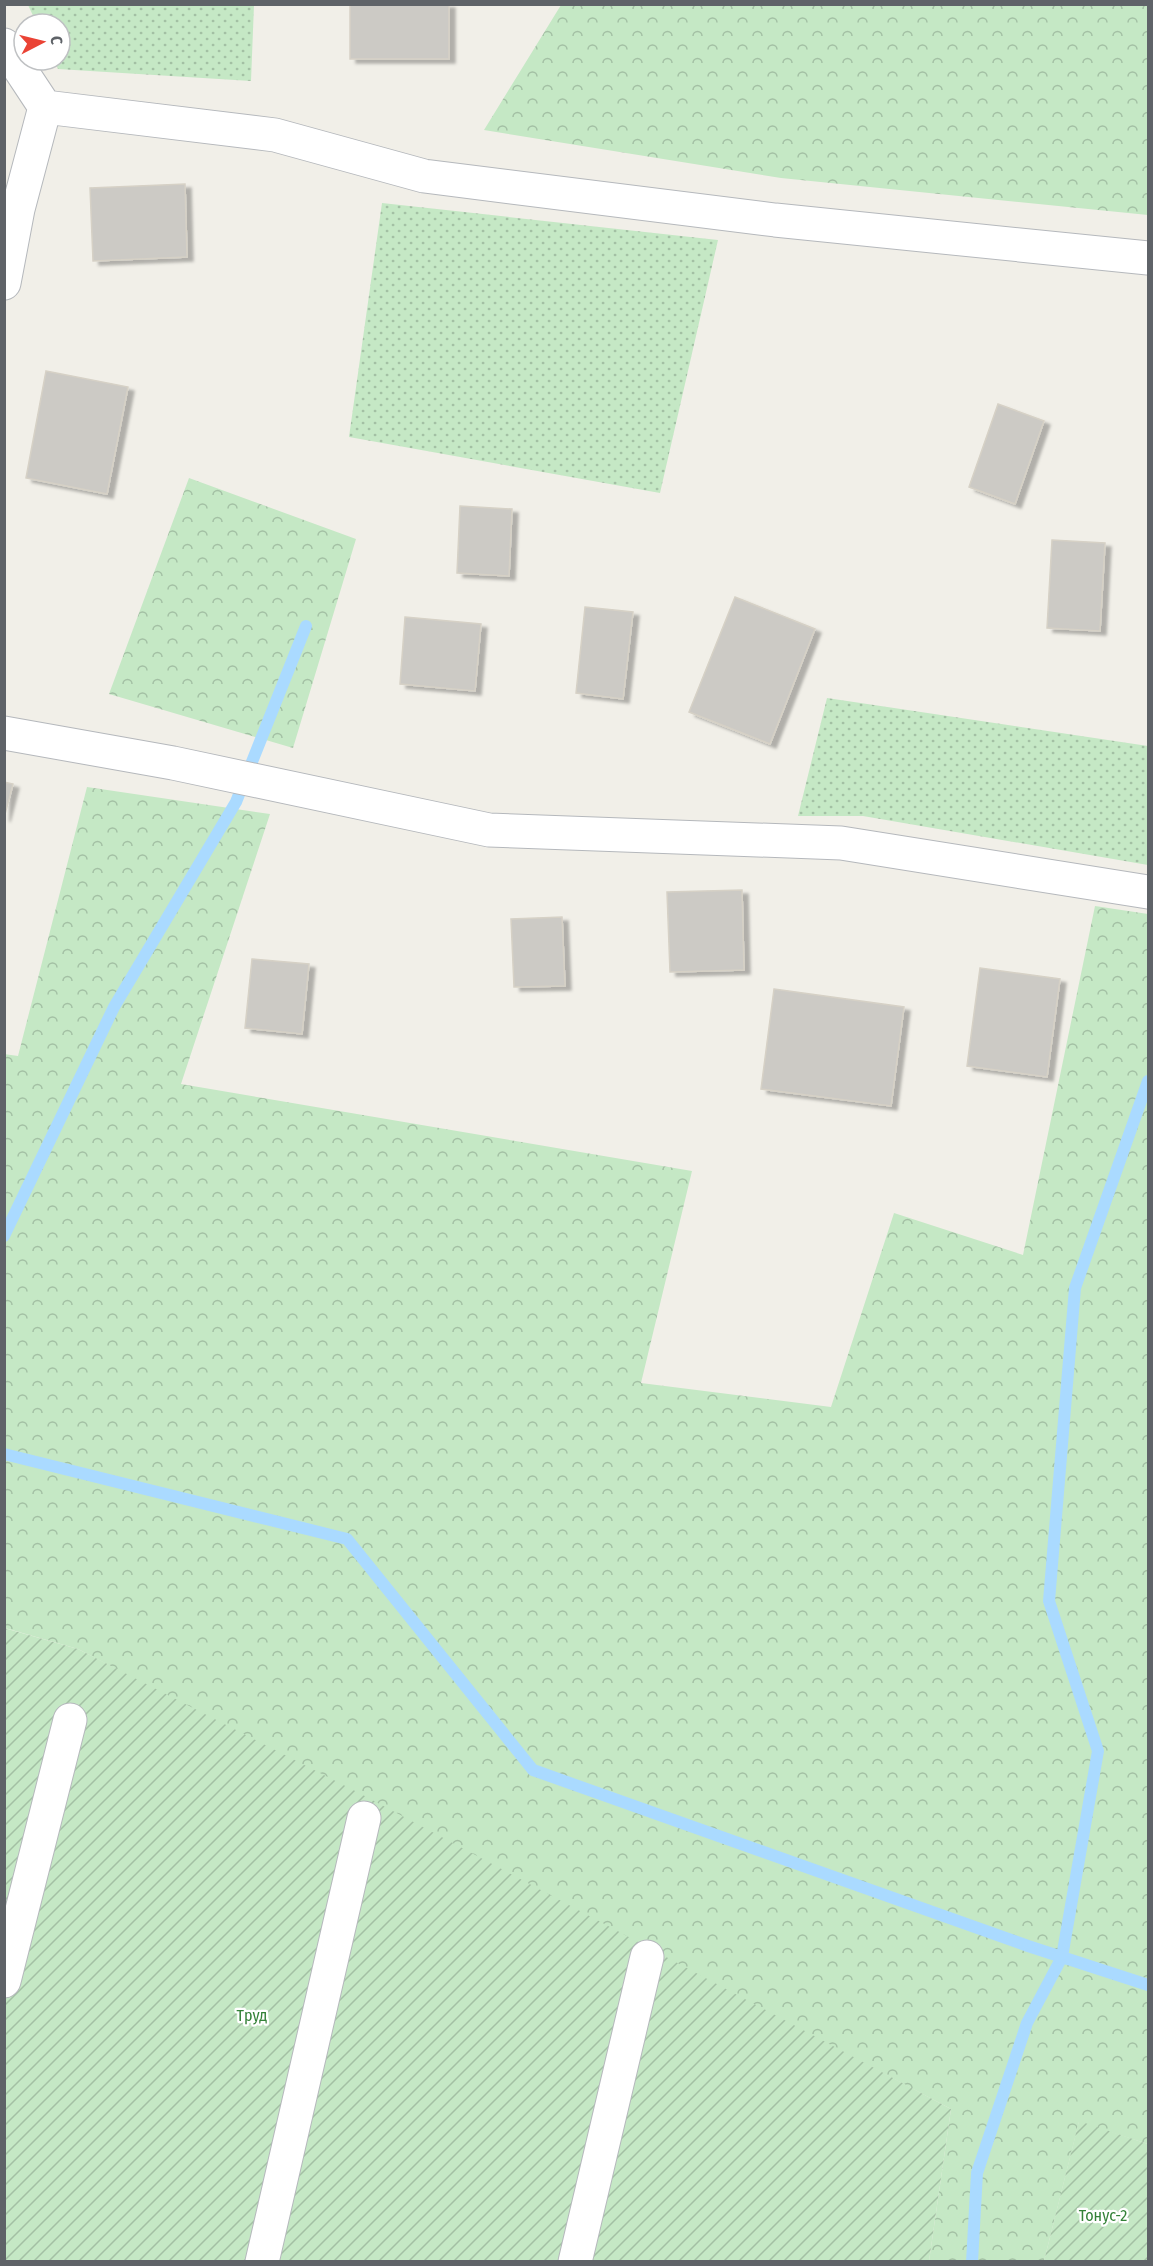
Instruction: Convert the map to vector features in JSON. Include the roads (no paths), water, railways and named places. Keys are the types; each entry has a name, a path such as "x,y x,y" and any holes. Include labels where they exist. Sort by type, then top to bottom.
{"street":[{"path":"4,45 45,107 18,209 4,283"},
{"path":"45,107 276,135 424,176 775,220 1149,258"},
{"path":"4,733 221,773 489,830 841,843 1149,892"},
{"path":"4,1981 70,1720"},
{"path":"262,2262 364,1818"},
{"path":"575,2262 647,1957"}],"waterway":[{"path":"4,1236 114,1007 236,802 306,626"},
{"path":"972,2262 977,2173 1027,2023 1062,1957 1098,1751 1049,1601 1075,1288 1148,1081"},
{"path":"4,1454 347,1539 533,1770 1028,1946 1148,1985"}],"park label":[{"name":"Труд","path":"252,2015"},
{"name":"Тонус-2","path":"1103,2215"}]}
